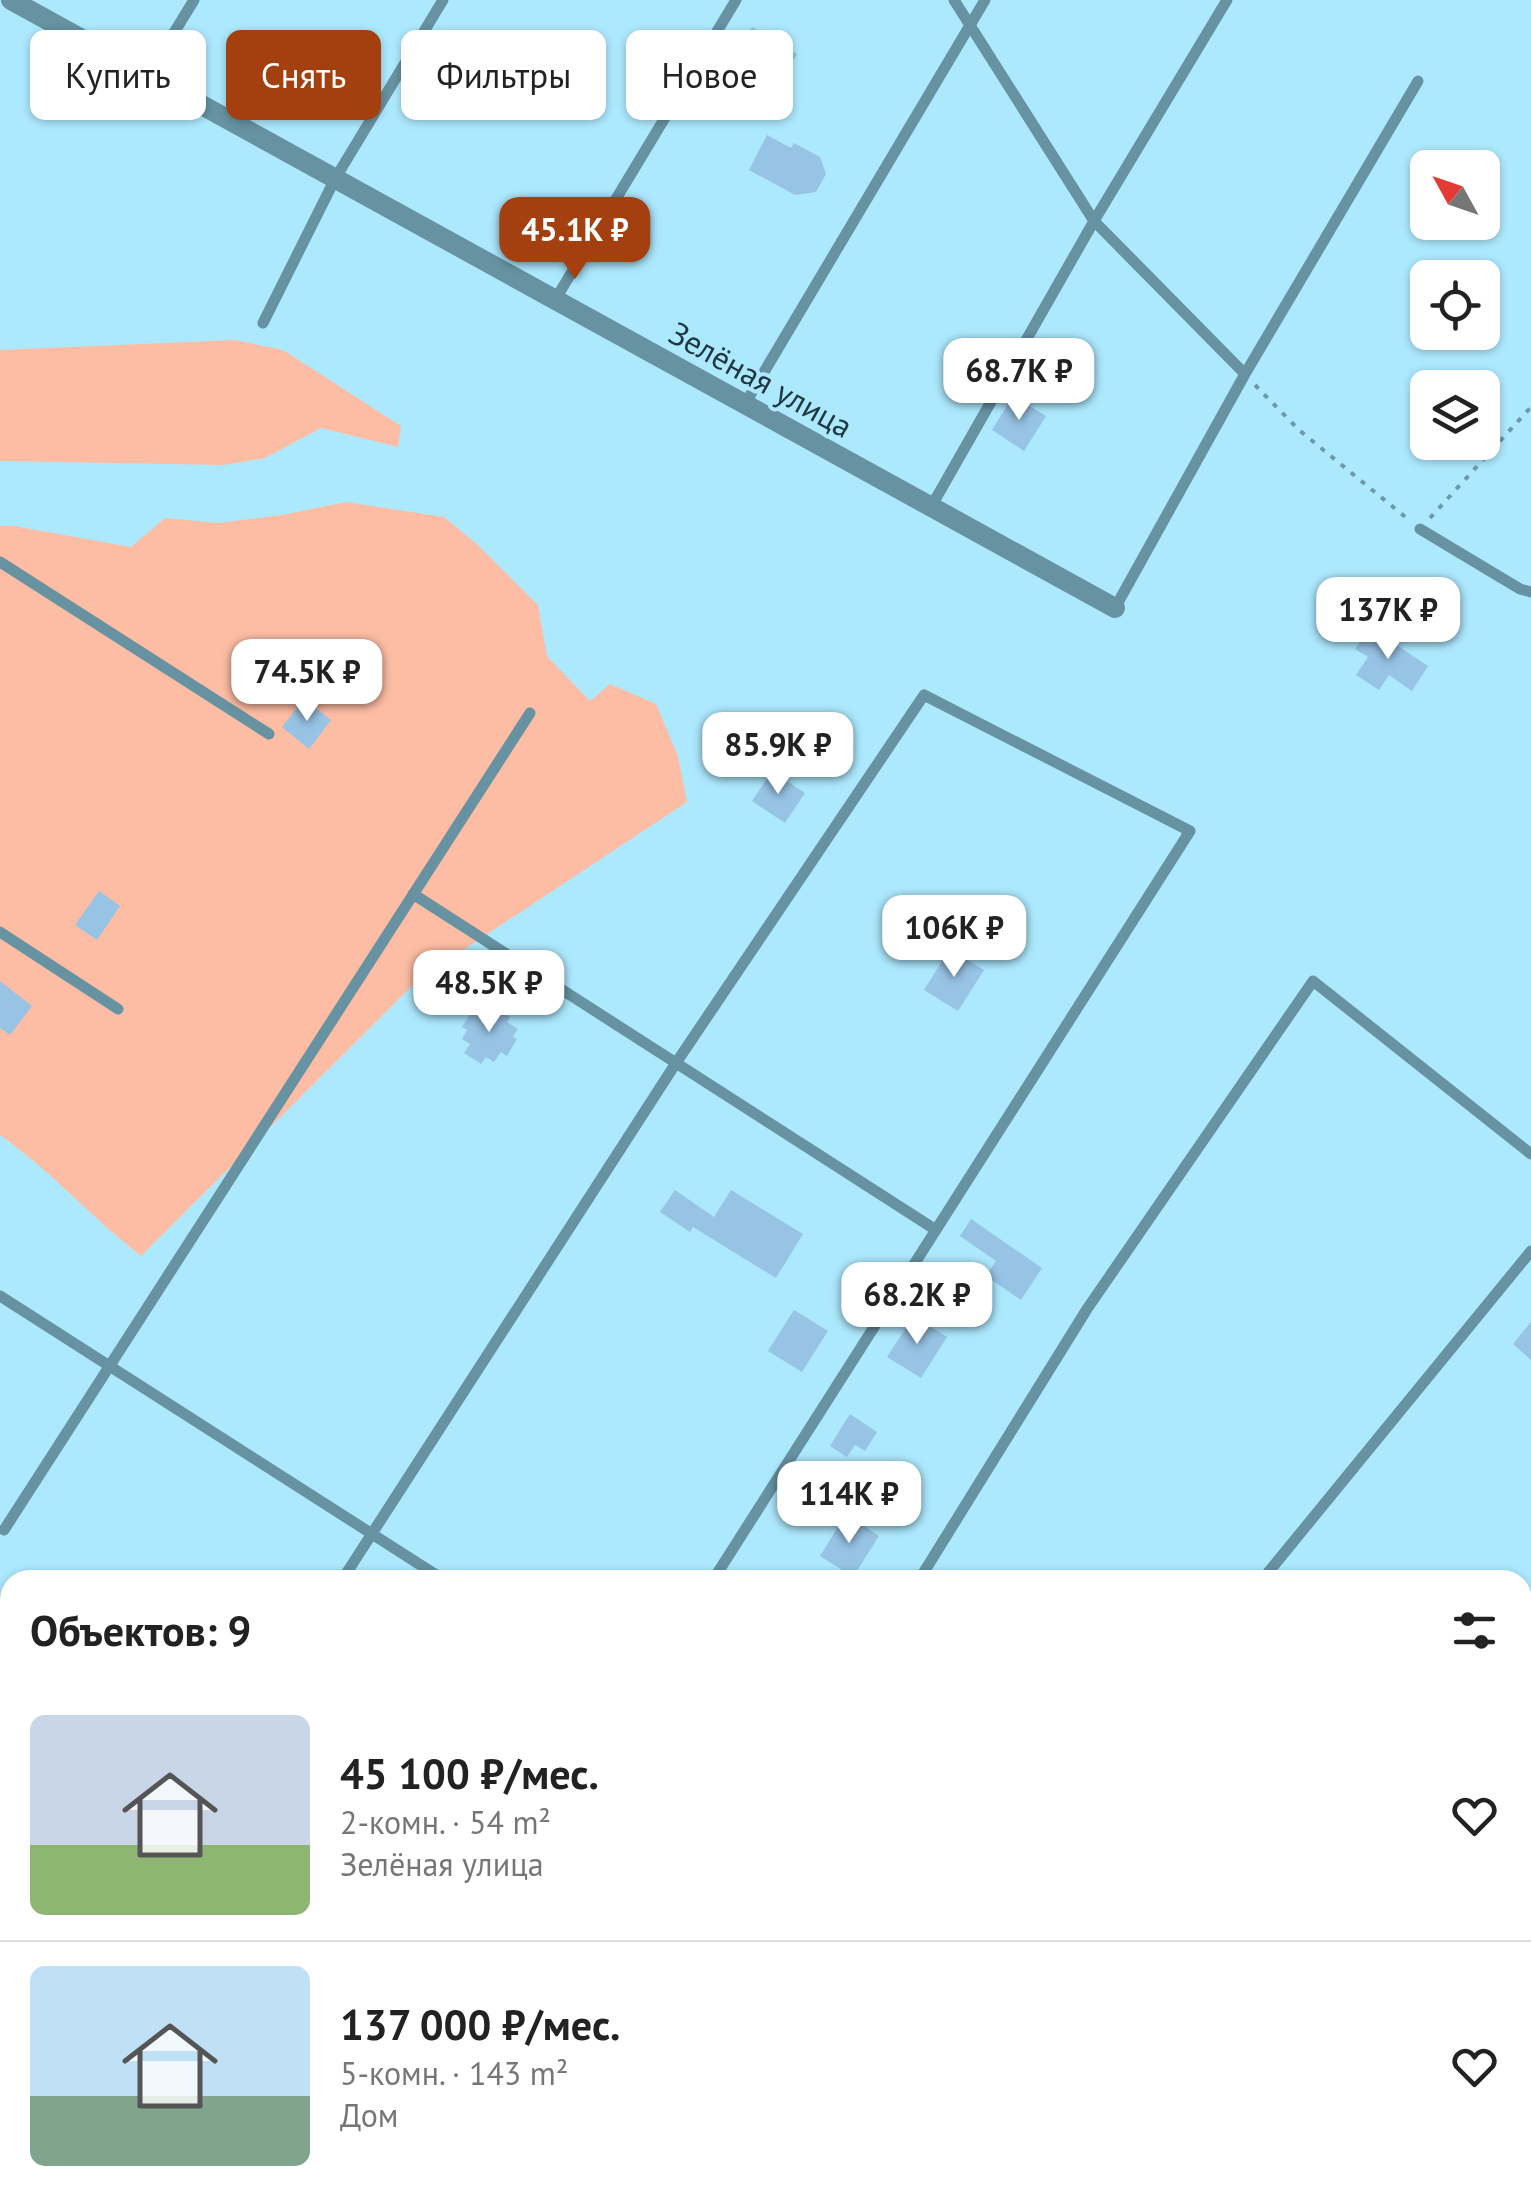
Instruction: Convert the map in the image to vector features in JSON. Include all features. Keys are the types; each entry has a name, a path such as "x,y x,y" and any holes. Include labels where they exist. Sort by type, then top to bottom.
{"street":[{"name":"Зелёная улица","path":"10,0 65,30"},
{"name":"Зелёная улица","path":"206,107 1115,608"}],"lane":[{"path":"176,30 194,0"},
{"path":"263,323 335,179 443,0"},
{"path":"555,300 736,0"},
{"path":"954,0 1094,221 1244,374"},
{"path":"744,404 986,0"},
{"path":"931,507 1094,221 1227,0"},
{"path":"1115,608 1244,374 1418,81"},
{"path":"1420,529 1531,592"},
{"path":"0,562 269,734"},
{"path":"349,1570 676,1063 924,695 1190,831 719,1570"},
{"path":"4,1530 530,713"},
{"path":"413,894 936,1230"},
{"path":"0,932 118,1009"},
{"path":"925,1570 1088,1309 1313,981 1531,1154"},
{"path":"1270,1570 1531,1250"},
{"path":"0,1296 428,1570"}],"path":[{"path":"1244,374 1298,430 1420,529 1531,407"}],"shaded area":[{"path":"235,340 283,350 401,426 398,447 321,428 265,458 224,465 0,461 0,350"},
{"path":"346,502 444,517 478,545 538,605 547,656 590,701 610,684 656,704 678,756 687,802 418,980 141,1256 0,1135 0,526 131,547 165,518 218,523"}],"building":[{"path":"767,135 820,157 826,174 816,192 795,195 749,170"},
{"path":"1013,396 1046,416 1024,451 992,430"},
{"path":"1370,627 1428,666 1412,691 1389,675 1379,690 1356,675 1368,657 1355,649"},
{"path":"304,699 331,720 309,749 282,727"},
{"path":"772,771 805,793 785,823 752,801"},
{"path":"99,891 120,906 97,940 75,925"},
{"path":"950,949 984,970 958,1011 924,990"},
{"path":"0,981 32,1006 10,1035 0,1028"},
{"path":"482,1006 491,1013 495,1007 510,1017 507,1022 518,1029 507,1056 501,1052 494,1062 486,1057 481,1064 464,1053 470,1044 462,1039 467,1030 462,1027 471,1013 476,1016"},
{"path":"675,1190 714,1217 731,1190 803,1234 776,1278 693,1227 690,1232 660,1212"},
{"path":"971,1219 1042,1268 1021,1300 986,1276 996,1261 960,1236"},
{"path":"794,1310 828,1331 802,1372 768,1351"},
{"path":"914,1316 947,1337 921,1378 887,1357"},
{"path":"1531,1322 1531,1360 1513,1344"},
{"path":"850,1414 877,1432 865,1451 855,1445 847,1457 830,1446"},
{"path":"846,1514 879,1536 857,1570 842,1570 820,1556"}]}
